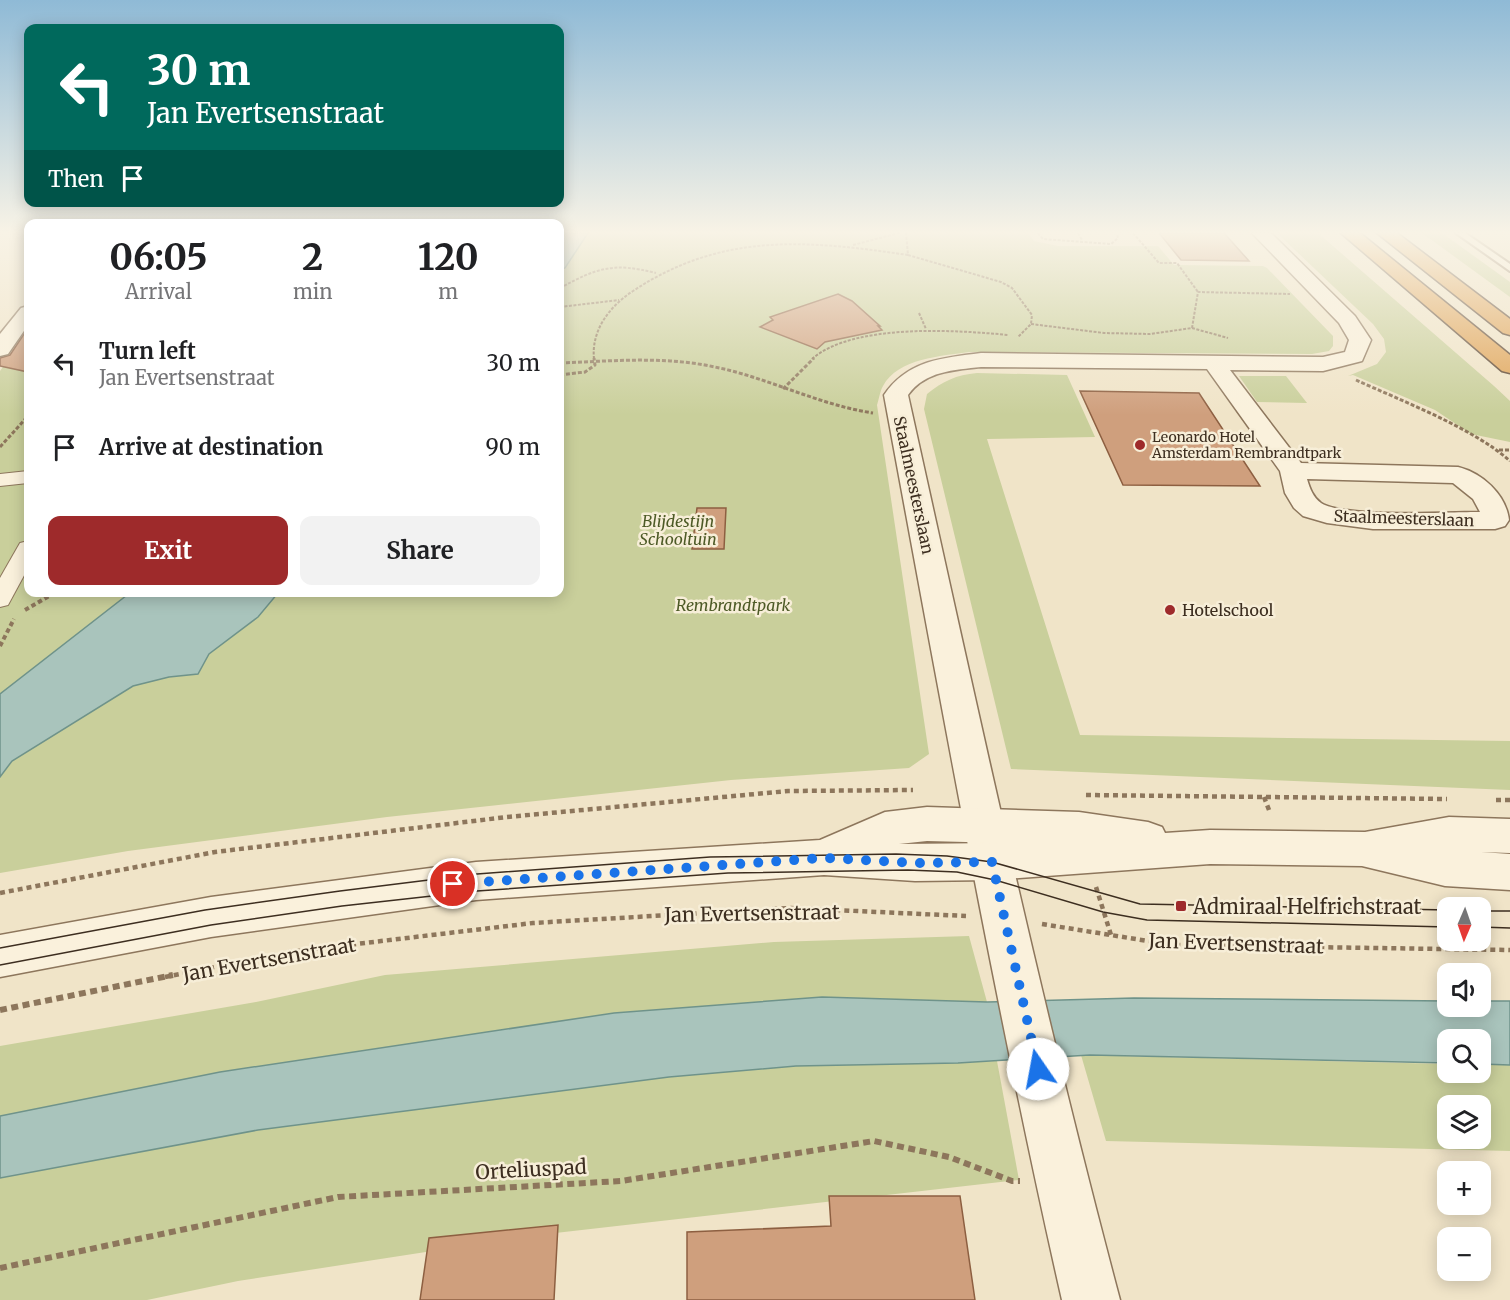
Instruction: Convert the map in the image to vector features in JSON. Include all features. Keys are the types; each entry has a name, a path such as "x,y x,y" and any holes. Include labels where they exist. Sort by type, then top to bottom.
{"highway":[{"path":"1423,294 1510,366"},
{"path":"1464,294 1510,329"}],"street":[{"name":"Staalmeesterslaan","path":"988,843 899,414 896,395 902,384 918,372 948,364 981,360 1323,364 1353,356 1360,339 1348,320 1322,294"},
{"path":"0,349 24,317"},
{"name":"Staalmeesterslaan","path":"1214,364 1293,471 1294,484 1301,499 1311,509 1323,515 1390,520 1495,520 1496,512 1484,495 1472,481 1458,475 1293,471"},
{"path":"0,480 24,477"},
{"path":"0,599 24,555"},
{"path":"1362,849 1420,837 1449,834 1510,836"},
{"path":"988,843 1060,1171 1091,1300"},
{"path":"0,956 211,917 476,880 824,858 915,863 988,843 1362,849 1445,868 1510,872"}],"path":[{"path":"564,375 585,372 595,365 593,345 596,332 605,317 629,294"},
{"path":"783,388 829,347 878,335 926,329 1019,337 1031,324 1032,315 1016,294"},
{"path":"1192,327 1198,294"},
{"path":"1301,294 1322,294"},
{"path":"564,307 620,300"},
{"path":"919,313 926,329"},
{"path":"1031,324 1115,334 1169,333 1192,327 1229,339 1247,350 1258,363"},
{"path":"564,363 636,360 693,363 717,368 852,410 899,414"},
{"path":"1323,364 1432,415 1498,450 1510,461"},
{"path":"0,447 24,420"},
{"path":"1498,450 1510,450"},
{"path":"0,646 16,615 47,597"},
{"path":"0,893 215,852 507,817 788,791 917,790"},
{"path":"1079,794 1452,799"},
{"path":"1264,797 1269,810"},
{"path":"1487,800 1510,800"},
{"name":"Jan Evertsenstraat","path":"0,1010 289,952 533,923 790,908 1009,936 1173,945 1510,950"},
{"name":"Orteliuspad","path":"0,1268 338,1197 621,1180 874,1141 948,1157 1012,1181 1060,1171"}],"green space":[{"name":"Rembrandtpark","path":"564,294 1292,294 1333,336 1333,346 1329,351 1312,354 969,352 922,360 899,369 890,377 882,388 877,405 929,754 909,768 731,780 387,817 128,851 0,873 0,371 24,338 24,597 564,597"},
{"path":"1341,294 1388,294 1494,386 1510,401 1510,442 1471,434 1435,410 1353,375 1348,376 1377,364 1386,352 1384,339 1373,324"},
{"path":"977,373 1067,375 1095,437 987,439 1080,735 1510,741 1510,790 1011,769 924,409 927,394 950,379"},
{"path":"1239,376 1286,376 1307,403 1257,402"},
{"path":"969,936 987,1002 822,997 614,1013 220,1072 0,1116 0,1046 256,1002 385,975 774,942"},
{"path":"1081,1055 1437,1064 1437,1083 1491,1083 1491,1065 1510,1065 1510,1151 1106,1141"},
{"path":"997,1061 1019,1180 529,1236 238,1281 147,1300 0,1300 0,1178 258,1130 669,1077 796,1066"}],"water":[{"path":"125,597 275,597 258,617 209,654 198,674 169,677 133,686 12,761 0,777 0,694"},
{"path":"822,997 987,1002 1134,998 1437,1001 1437,1017 1491,1017 1491,1001 1510,1001 1510,1065 1491,1064 1491,1029 1437,1029 1437,1063 1090,1055 958,1063 796,1066 669,1077 258,1130 0,1178 0,1116 220,1072 614,1013"}],"building":[{"path":"838,294 852,301 882,330 825,342 817,349 760,327 773,320 770,317"},
{"path":"24,334 24,371 0,366 0,358 10,355"},
{"path":"1080,391 1199,393 1260,486 1123,485"},
{"path":"697,508 726,508 724,549 692,549"},
{"path":"829,1196 960,1196 975,1300 687,1300 687,1232 831,1226"},
{"path":"558,1225 554,1300 420,1300 429,1238"}],"tram line":[{"path":"0,948 205,910 340,891 477,874 710,857 896,854 947,856 992,862 1140,904 1437,910"},
{"path":"0,965 211,925 342,906 477,891 728,873 908,870 957,872 995,880 1103,912 1147,920 1437,927"},
{"path":"1491,911 1510,911"},
{"path":"1491,927 1510,928"}],"place":[{"name":"Leonardo Hotel Amsterdam Rembrandtpark","path":"1140,445"},
{"name":"Hotelschool","path":"1170,610"},
{"name":"Admiraal Helfrichstraat","path":"1181,906"}],"route":[{"path":"453,884 476,880 824,858 915,863 992,862 1038,1069"}],"park label":[{"name":"Blijdestijn Schooltuin","path":"678,530"}]}
